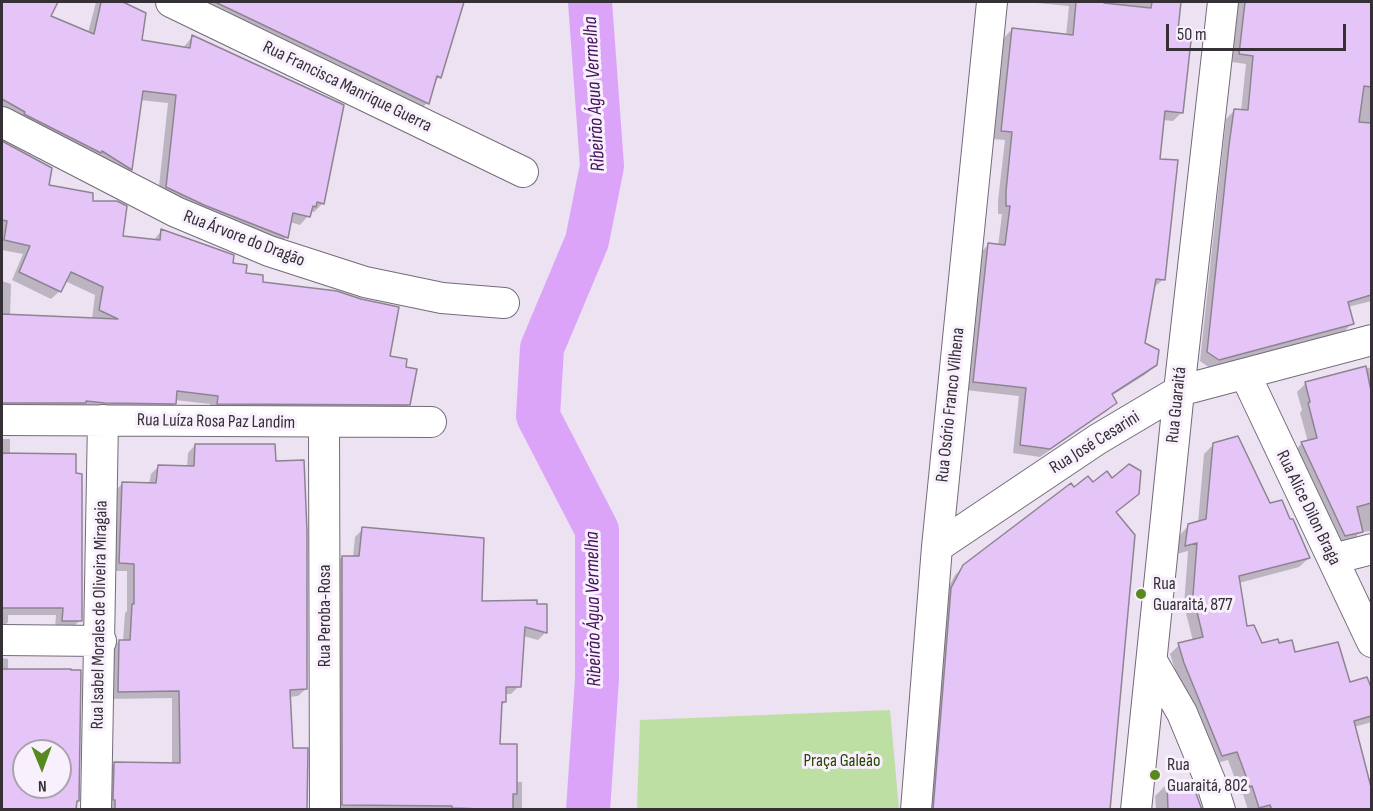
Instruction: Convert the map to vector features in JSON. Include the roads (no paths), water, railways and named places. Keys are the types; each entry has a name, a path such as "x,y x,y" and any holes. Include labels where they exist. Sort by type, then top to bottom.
{"street":[{"name":"Rua Francisca Manrique Guerra","path":"171,2 523,172"},
{"name":"Rua Osório Franco Vilhena","path":"916,810 937,547 992,2"},
{"name":"Rua Guaraitá","path":"1136,810 1179,391 1223,2"},
{"name":"Rua Árvore do Dragão","path":"2,122 176,212 269,251 365,282 442,298 504,303"},
{"name":"Rua José Cesarini","path":"937,547 1098,439 1179,391 1371,340"},
{"name":"Rua Alice Dilon Braga","path":"1245,374 1371,642"},
{"name":"Rua Luíza Rosa Paz Landim","path":"2,420 431,422"},
{"name":"Rua Isabel Morales de Oliveira Miragaia","path":"96,810 101,641 103,420"},
{"name":"Rua Peroba-Rosa","path":"324,423 325,810"},
{"path":"1333,560 1371,549"},
{"path":"2,640 101,641"},
{"path":"1152,661 1182,713 1220,810"}],"waterway":[{"name":"Ribeirão Água Vermelha","path":"588,810 597,679 597,530 538,416 542,348 587,241 602,166 590,2"}],"place":[{"name":"Rua Guaraitá, 877","path":"1141,594"},
{"name":"Rua Guaraitá, 802","path":"1155,775"}],"park label":[{"name":"Praça Galeão","path":"842,761"}]}
